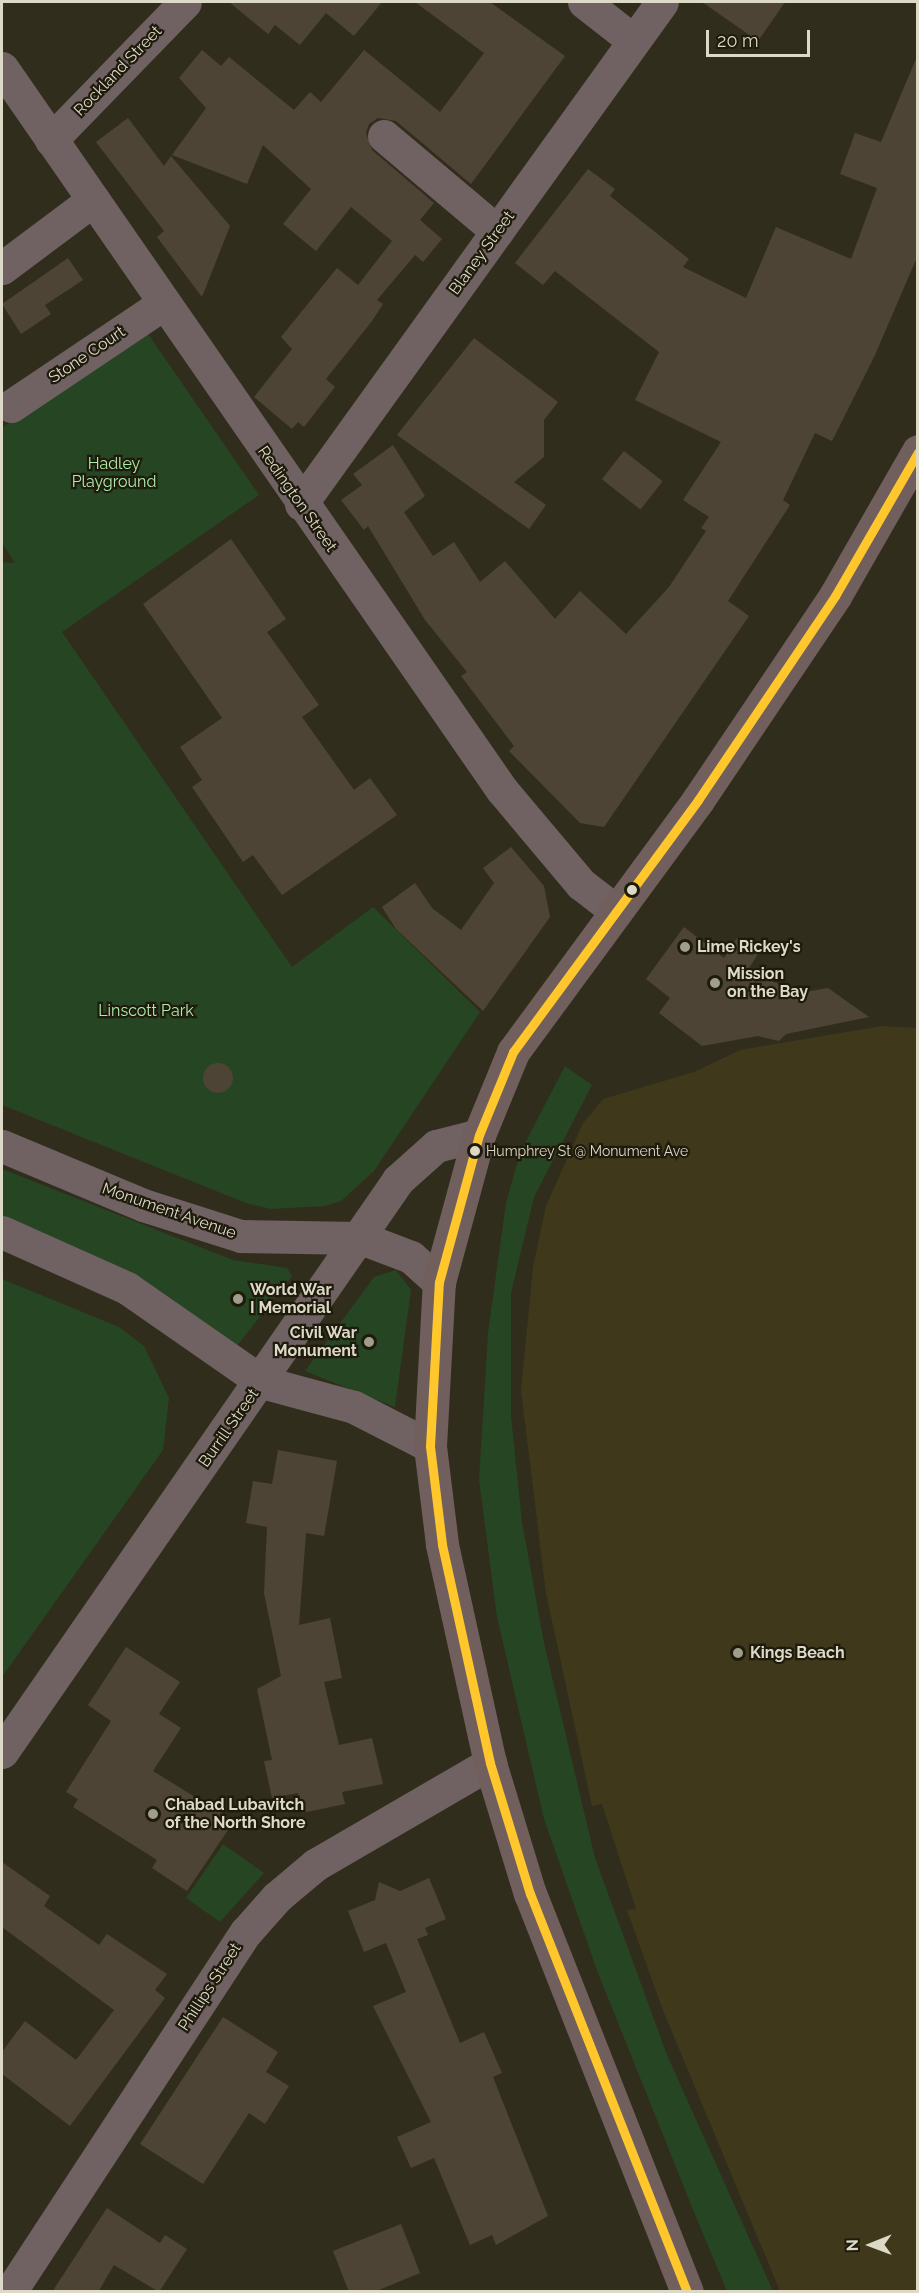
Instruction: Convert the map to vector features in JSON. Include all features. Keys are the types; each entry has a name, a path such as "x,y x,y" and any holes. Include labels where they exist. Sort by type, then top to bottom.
{"main road":[{"path":"687,2292 538,1915 489,1762 442,1544 429,1446 439,1282 478,1135 513,1052 616,911 835,596 918,451"}],"street":[{"name":"Rockland Street","path":"51,140 185,2"},
{"path":"584,2 634,41"},
{"name":"Blaney Street","path":"301,504 662,2"},
{"name":"Redington Street","path":"2,68 301,504 502,790 581,884 616,911"},
{"path":"384,136 497,231"},
{"path":"2,268 93,200"},
{"name":"Stone Court","path":"10,406 163,304"},
{"name":"Burrill Street","path":"2,1752 261,1382 398,1180 436,1146 478,1135"},
{"name":"Monument Avenue","path":"2,1146 142,1205 241,1236 326,1242 360,1238 411,1257 439,1282"},
{"path":"2,1232 127,1288 261,1382 354,1407 429,1446"},
{"name":"Phillips Street","path":"10,2292 246,1932 277,1897 315,1865 489,1762"}],"green space":[{"name":"Linscott Park","path":"144,328 259,495 62,632 292,967 373,907 480,1012 374,1171 341,1201 325,1206 271,1209 246,1203 2,1105 2,562 15,563 2,543 2,428"},
{"path":"565,1066 592,1085 534,1197 511,1293 511,1416 522,1522 544,1643 595,1858 667,2055 773,2291 727,2291 694,2212 598,1973 544,1819 497,1617 479,1480 488,1333 506,1203 520,1153"},
{"path":"2,1169 233,1260 287,1268 292,1276 236,1347 130,1272 2,1218"},
{"path":"396,1270 411,1290 395,1407 305,1371 374,1277"},
{"path":"2,1279 119,1327 144,1346 169,1398 163,1450 2,1677"},
{"path":"223,1844 264,1873 220,1922 186,1898"}],"sand":[{"name":"Kings Beach","path":"882,1026 918,1028 917,2291 780,2291 662,2008 627,1910 636,1909 602,1804 592,1806 546,1593 521,1391 533,1267 546,1206 583,1123 603,1099 694,1072 740,1050"}],"building":[{"path":"229,2 382,2 354,36 326,13 300,45 275,25 268,34"},
{"path":"415,2 490,2 565,56 471,184 396,121 378,118 369,124 366,133 372,150 434,203 420,220 442,239 423,262 415,255 377,300 383,304 326,379 335,387 304,427 298,422 292,429 254,397 292,349 281,337 337,268 358,285 392,241 351,207 316,251 283,224 311,189 263,145 247,184 172,155 206,108 179,78 202,50 221,66 229,57 294,110 310,92 321,102 364,50 440,112 484,53"},
{"path":"702,2 785,2 758,41"},
{"path":"918,54 918,255 875,355 832,441 815,433 783,500 790,505 728,601 749,616 604,827 580,823 509,751 514,746 461,676 467,672 425,620 368,526 364,530 341,500 362,485 353,474 393,445 425,496 404,512 433,556 454,542 480,582 505,561 555,619 580,591 626,634 669,587 706,531 701,528 709,517 683,500 721,442 635,400 659,352 555,271 543,285 515,263 588,169 615,189 610,196 689,259 683,267 746,298 776,227 851,259 877,188 840,174 855,133 881,142"},
{"path":"128,118 164,166 171,156 230,226 202,297 157,237 164,231 96,142"},
{"path":"68,258 83,280 45,305 51,314 21,334 2,304"},
{"path":"474,338 558,402 544,420 544,457 514,482 546,505 529,529 397,435"},
{"path":"624,451 663,481 640,510 602,479"},
{"path":"231,539 286,619 267,632 319,705 302,717 354,790 370,778 397,815 282,895 253,855 243,862 192,787 202,780 180,747 222,718 143,604"},
{"path":"511,847 544,886 550,917 483,1011 396,929 382,907 415,883 432,908 461,930 494,883 483,868"},
{"name":"Mission on the Bay","path":"684,927 724,958 737,938 758,954 746,973 805,992 828,988 869,1017 786,1034 779,1041 758,1036 702,1046 659,1013 670,998 646,979"},
{"path":"218,1063 229,1067 233,1078 229,1089 218,1093 207,1089 203,1078 207,1067"},
{"path":"278,1450 337,1461 324,1536 306,1533 299,1625 330,1618 342,1678 324,1682 339,1745 372,1738 383,1784 342,1792 345,1804 302,1813 298,1793 272,1798 264,1761 272,1760 257,1689 281,1676 264,1593 267,1527 246,1523 253,1481 272,1484"},
{"name":"Chabad Lubavitch of the North Shore","path":"126,1647 180,1682 159,1714 181,1728 153,1771 234,1821 187,1891 152,1868 157,1860 73,1807 78,1799 66,1792 111,1721 88,1705"},
{"path":"2,1862 50,1896 44,1906 99,1945 107,1934 167,1974 155,1990 165,1998 70,2126 2,2074 2,2052 25,2021 76,2060 114,2010 2,1927"},
{"path":"429,1878 446,1919 425,1928 428,1935 417,1939 460,2043 484,2032 502,2073 493,2077 548,2216 496,2245 492,2235 470,2245 434,2158 411,2168 397,2137 431,2122 373,2006 406,1992 386,1943 364,1952 348,1911 375,1900 379,1882 400,1891"},
{"path":"223,2017 278,2052 266,2072 289,2086 265,2124 249,2113 203,2184 140,2144"},
{"path":"107,2208 160,2243 165,2235 187,2249 159,2292 114,2265 98,2292 52,2292"},
{"path":"401,2224 420,2273 374,2292 349,2292 333,2251"}],"transit line":[{"path":"687,2292 530,1894 490,1763 442,1544 430,1446 439,1282 479,1135 513,1052 698,800 835,596 918,452"}],"place":[{"name":"Lime Rickey's","path":"685,947"},
{"name":"Mission on the Bay","path":"715,983"},
{"name":"Humphrey St @ Monument Ave","path":"475,1151"},
{"name":"World War I Memorial","path":"238,1299"},
{"name":"Civil War Monument","path":"369,1342"},
{"name":"Kings Beach","path":"738,1653"},
{"name":"Chabad Lubavitch of the North Shore","path":"153,1814"}],"park label":[{"name":"Hadley Playground","path":"114,473"}]}
